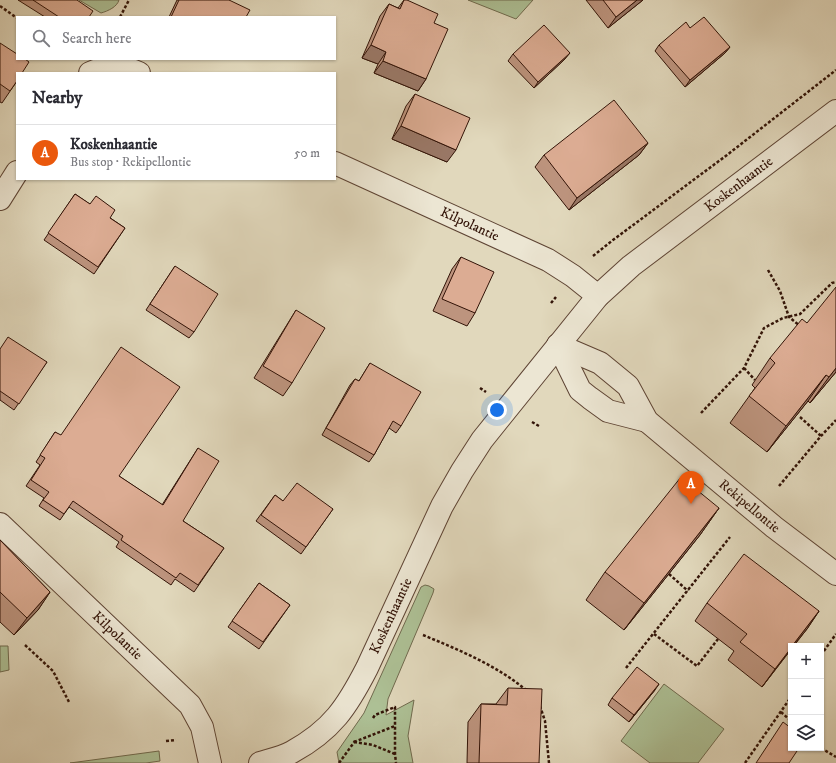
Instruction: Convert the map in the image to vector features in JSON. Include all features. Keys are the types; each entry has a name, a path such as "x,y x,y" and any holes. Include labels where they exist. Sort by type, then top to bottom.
{"street":[{"path":"92,72 99,69 109,68 134,72"},
{"name":"Koskenhaantie","path":"260,763 291,753 318,736 338,717 354,694 442,506 462,471 482,440 598,296 631,266 836,110"},
{"name":"Kilpolantie","path":"336,163 548,260 573,276 598,296"},
{"path":"0,199 16,174"},
{"name":"Rekipellontie","path":"558,345 580,390 608,411 647,421"},
{"name":"Rekipellontie","path":"558,345 600,363 628,386 647,421 774,527 836,574"},
{"name":"Kilpolantie","path":"0,524 190,705 202,727 210,763"}],"path":[{"path":"121,16 129,0"},
{"path":"0,6 16,17"},
{"path":"596,253 727,155 836,70"},
{"path":"768,270 780,291 788,317 805,330"},
{"path":"701,413 744,368 764,328 788,317 800,314 832,283 836,282"},
{"path":"744,368 756,380"},
{"path":"800,417 821,436"},
{"path":"779,486 836,420"},
{"path":"626,668 730,537"},
{"path":"669,574 688,591"},
{"path":"654,634 697,666 718,639"},
{"path":"824,651 836,634"},
{"path":"423,635 463,651 519,684 530,693"},
{"path":"25,644 53,671 69,702"},
{"path":"744,763 788,702"},
{"path":"538,703 542,708 545,721 549,763"},
{"path":"371,720 375,715 395,707 396,763"},
{"path":"781,712 788,718"},
{"path":"354,742 395,726"},
{"path":"338,763 358,736"},
{"path":"354,742 373,745 395,754"},
{"path":"824,750 836,757"}],"green space":[{"path":"79,0 119,0 114,7 101,13"},
{"path":"468,0 533,0 516,19"},
{"path":"425,585 434,589 433,593 388,699 386,715 414,700 408,736 413,763 339,763 337,752 364,713 421,587"},
{"path":"0,646 8,646 9,670 0,672"},
{"path":"664,684 724,729 698,763 650,763 621,741"},
{"path":"159,751 160,761 146,763 70,763"}],"building":[{"path":"33,0 77,0 93,11 90,16 57,16"},
{"path":"179,0 229,0 250,10 247,16 171,16"},
{"path":"404,0 438,14 434,23 448,29 426,79 383,61 386,52 371,45 389,4 400,9"},
{"path":"603,0 637,0 616,17"},
{"path":"704,17 730,47 690,80 659,45 686,22 690,28"},
{"path":"544,25 570,53 538,82 513,54"},
{"path":"0,43 16,53 16,60 26,60 29,62 23,72 16,72 16,82 10,91 0,84"},
{"path":"415,94 470,118 456,150 401,126"},
{"path":"614,100 648,143 577,198 544,155"},
{"path":"75,194 90,204 96,196 115,210 110,218 125,228 98,267 48,233"},
{"path":"461,257 494,272 475,313 442,299"},
{"path":"175,266 218,294 194,332 150,304"},
{"path":"836,287 836,368 829,377 826,375 786,426 749,396 775,363 770,358 802,319 807,323"},
{"path":"296,310 325,328 292,383 263,366"},
{"path":"8,337 47,362 19,404 0,391 0,349"},
{"path":"121,347 180,387 119,476 163,505 198,448 219,461 183,521 224,548 198,585 180,573 176,578 121,540 123,536 73,501 64,514 43,500 49,492 31,480 45,458 40,455 55,432 61,435"},
{"path":"370,363 421,392 401,426 393,421 374,455 326,428 355,379 359,381"},
{"path":"681,477 719,508 644,603 605,572"},
{"path":"297,483 333,509 306,547 261,515 275,495 283,501"},
{"path":"0,540 50,592 27,618 0,592"},
{"path":"744,554 819,611 794,643 788,643 788,652 775,669 740,642 747,634 707,603"},
{"path":"259,583 290,605 263,642 232,621"},
{"path":"637,667 659,684 634,715 612,698"},
{"path":"508,688 542,689 539,763 479,763 481,704 507,705"},
{"path":"783,722 788,726 788,751 797,751 789,763 756,763"}],"place":[{"name":"Koskenhaantie","path":"691,504"}]}
